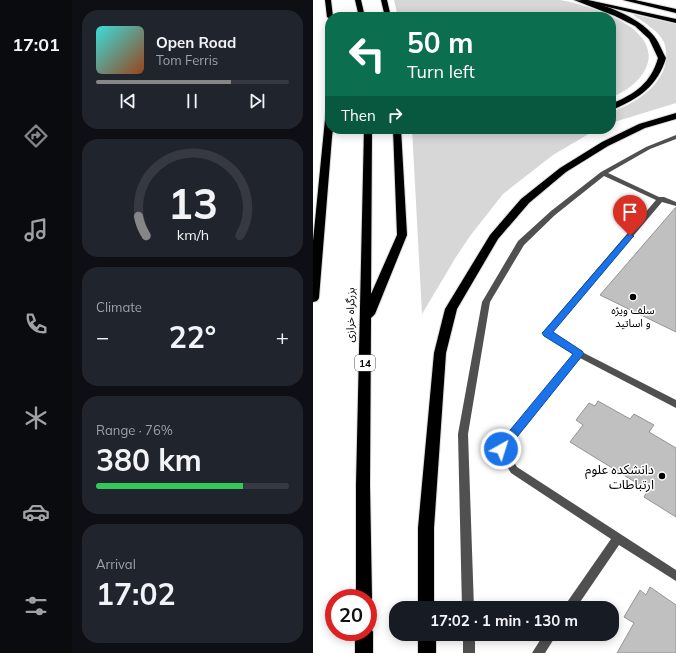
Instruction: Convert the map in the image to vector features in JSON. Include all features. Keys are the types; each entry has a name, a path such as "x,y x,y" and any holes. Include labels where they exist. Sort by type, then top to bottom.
{"highway":[{"path":"329,0 330,12"},
{"path":"358,0 361,12"},
{"path":"384,0 387,12"},
{"path":"577,0 615,12"},
{"path":"626,0 676,11"},
{"path":"616,13 633,22 652,37 662,58 656,75 640,91 616,105"},
{"path":"426,601 426,528 440,353 451,309 494,237 525,201 563,170 605,144 642,126 676,116"},
{"path":"313,298 328,134"},
{"name":"بزرگراه خرازی","path":"364,589 363,484 369,134"},
{"path":"366,321 402,235 397,134"},
{"path":"364,641 364,653"},
{"path":"427,641 427,653"}],"main road":[{"path":"581,0 676,21"}],"lane":[{"path":"468,601 463,434 486,302 521,243 553,213 603,173 648,148 676,138"},
{"path":"603,173 661,200 662,198 676,204"},
{"path":"661,200 547,333 579,354 676,404"},
{"path":"579,354 501,449 514,470 676,576"},
{"path":"574,601 618,538"},
{"path":"469,641 469,653"},
{"path":"538,653 546,641"}],"shaded area":[{"path":"394,0 560,0 601,12 397,12"},
{"path":"632,14 676,24 676,103 616,121 616,110 643,95 660,78 665,67 666,55 664,42 654,30"},
{"path":"616,18 634,30 644,41 649,54 646,68 640,78 616,95"},
{"path":"412,134 589,134 553,155 503,194 470,236 422,314"}],"building":[{"path":"676,207 676,332 600,295"},
{"path":"598,401 630,419 634,414 654,425 649,432 676,448 676,517 644,497 648,490 570,442 583,425 576,420 589,403 595,406"},
{"path":"650,587 676,605 676,653 617,653 634,623 624,617 640,590 646,595"}],"place":[{"name":"سلف ویژه و اساتید","path":"633,297"},
{"name":"دانشکده علوم ارتباطات","path":"662,476"}],"route":[{"path":"501,449 579,354 547,333 630,236"}]}
